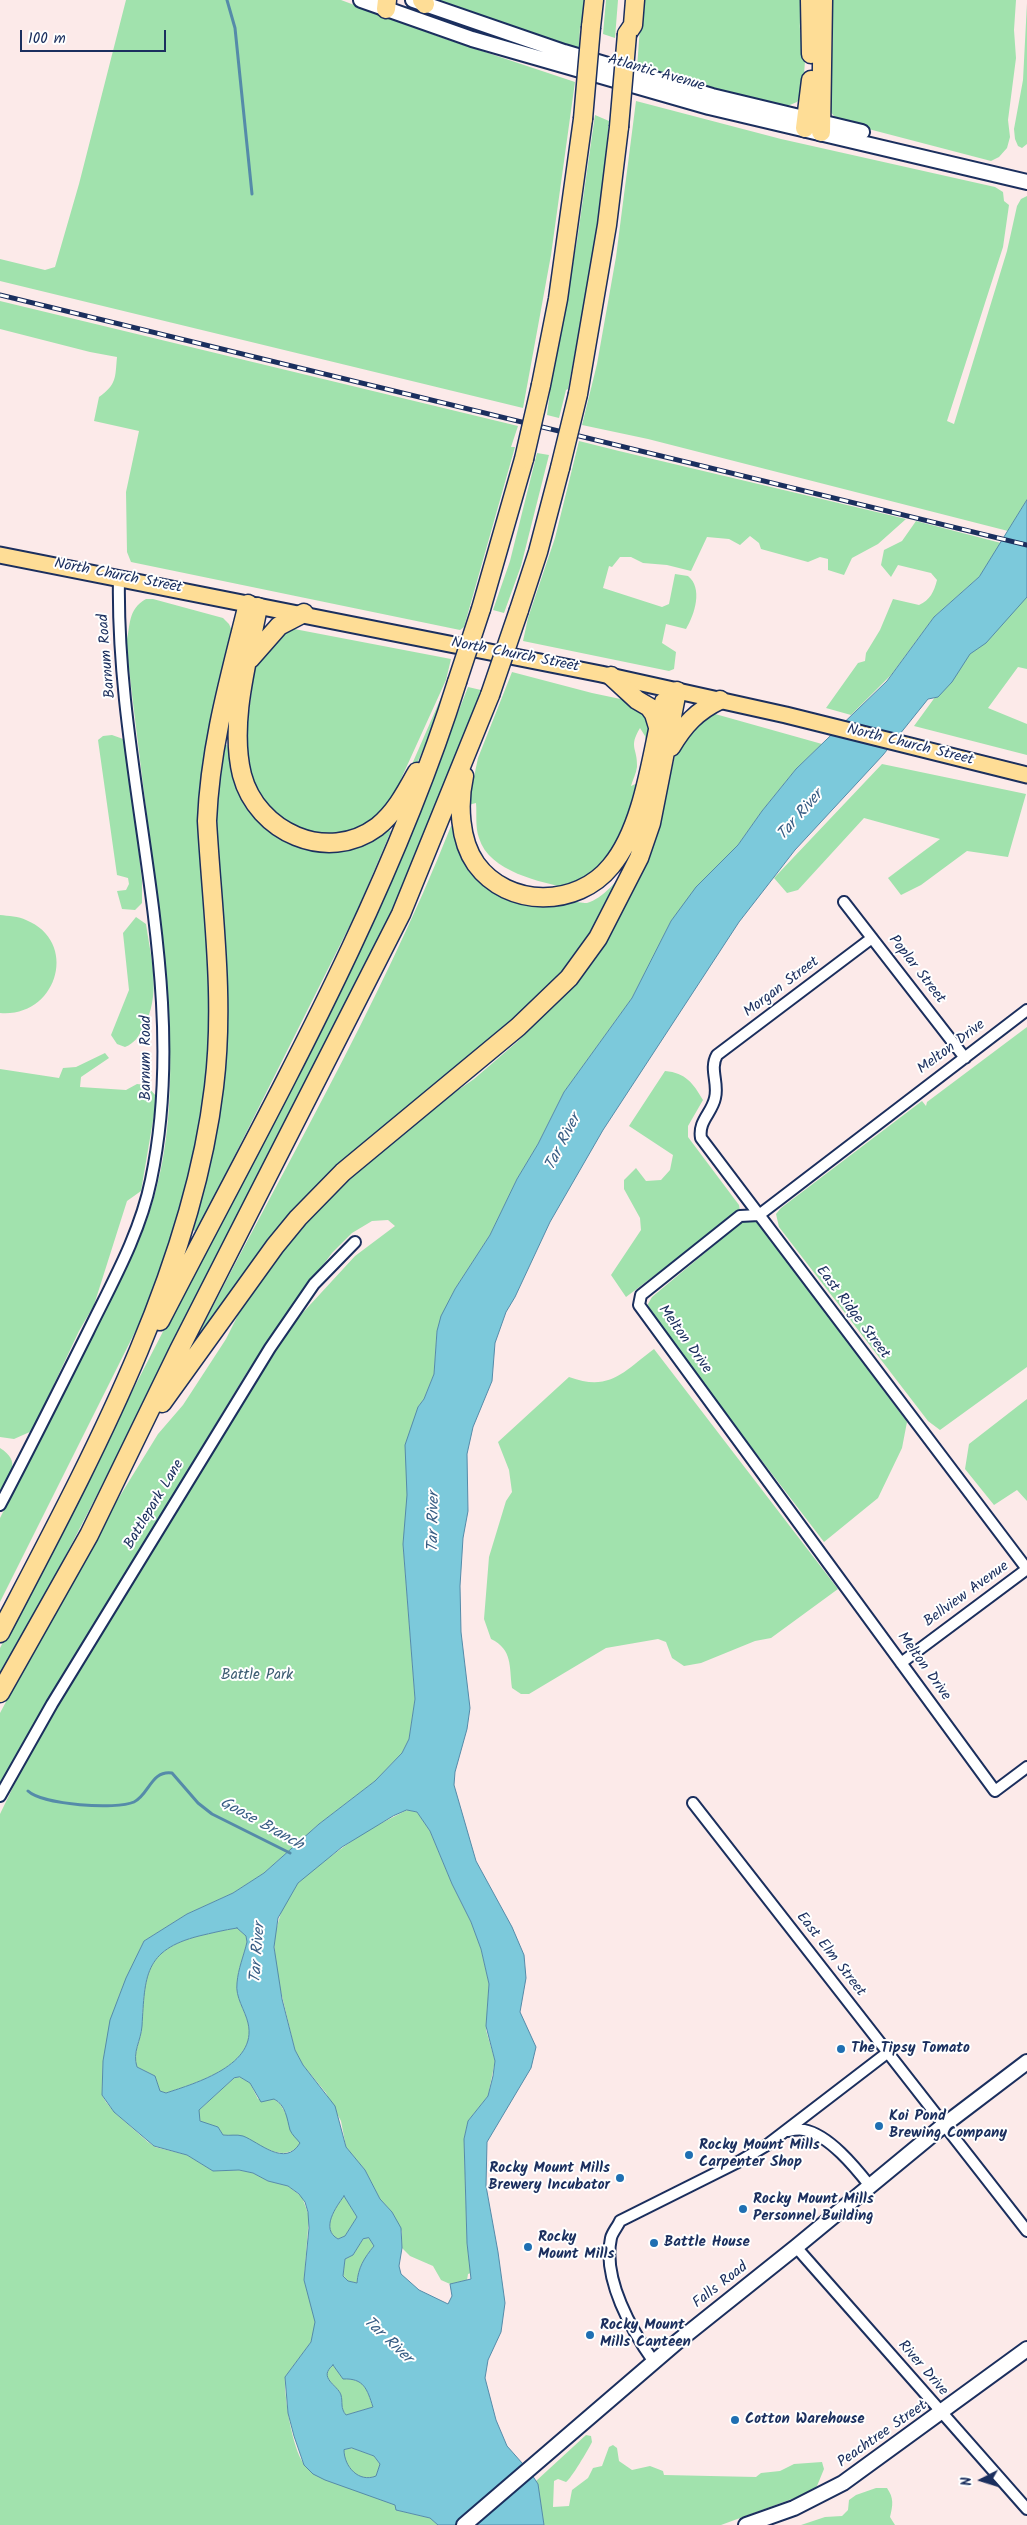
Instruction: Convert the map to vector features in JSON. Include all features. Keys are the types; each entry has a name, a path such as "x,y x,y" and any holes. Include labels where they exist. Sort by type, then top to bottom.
{"highway":[{"path":"628,0 628,34 606,234 578,394 538,552 488,701 462,787 465,838 475,863 490,880 508,891 539,897 563,896 584,889 602,876 620,856 632,833 658,727 672,690"},
{"path":"628,34 633,25 634,0"},
{"path":"810,0 814,125"},
{"path":"814,125 823,0"},
{"path":"120,1390 137,1367 330,991 406,826 442,731 481,609 524,459 541,385 558,299 583,118 592,10"},
{"path":"253,604 248,661 236,732 242,776 250,794 262,813 279,829 302,839 332,843 356,838 377,826 403,797 442,731"},
{"path":"0,1633 59,1519 120,1390 167,1278 194,1192 206,1144 215,1085 219,1017 208,840 208,798 220,716 253,604"},
{"path":"248,661 279,626 304,614"},
{"path":"611,676 637,700 649,708 654,714 658,727"},
{"path":"131,1446 275,1246 298,1218 343,1172 518,1027 569,978 598,938 639,858 651,823 665,756 672,690"},
{"path":"665,756 682,728 700,710 720,700"},
{"path":"0,1693 89,1535 131,1446 401,914 488,701"}],"main road":[{"name":"Atlantic Avenue","path":"361,0 386,4 472,39 709,106 814,125"},
{"name":"Atlantic Avenue","path":"420,1 480,25 684,88 947,162 1027,182"},
{"name":"North Church Street","path":"0,555 611,676 786,715 1027,775"},
{"name":"Falls Road","path":"464,2525 654,2362 944,2125 1027,2062"},
{"name":"Peachtree Street","path":"746,2525 794,2508 843,2483 941,2414 1027,2349"}],"street":[{"name":"Barnum Road","path":"0,1505 122,1263 140,1219 151,1183 157,1146 164,1075 162,1012 120,648 119,578"},
{"name":"Poplar Street","path":"844,902 965,1058"},
{"name":"Morgan Street","path":"712,1064 716,1055 872,938"},
{"name":"Melton Drive","path":"1027,1010 759,1215 740,1216 641,1295 639,1305 995,1791 1027,1766"},
{"name":"East Ridge Street","path":"712,1064 716,1098 702,1122 701,1138 1027,1569"},
{"name":"Battlepark Lane","path":"0,1796 52,1704 270,1348 314,1284 355,1242"},
{"name":"Bellview Avenue","path":"901,1663 1027,1569"},
{"name":"East Elm Street","path":"693,1803 1027,2232"},
{"path":"654,2362 634,2333 620,2303 611,2268 611,2238 620,2221 737,2163 786,2131 887,2053"},
{"path":"786,2131 803,2129 818,2136 850,2161 870,2186"},
{"name":"River Drive","path":"796,2247 941,2414 1027,2509"}],"green space":[{"path":"126,0 341,0 440,37 575,82 551,255 523,408 0,281 0,259 45,270 55,267 79,184"},
{"path":"435,0 585,0 584,24 580,26 579,50 480,18"},
{"path":"606,0 618,0 615,38 603,34"},
{"path":"642,0 804,0 805,9 800,21 800,27 805,63 800,98 797,102 785,107 637,68"},
{"path":"831,0 1016,0 1014,30 1016,58 1008,120 1010,137 1007,148 999,157 991,161 853,125 837,118 831,112 827,103 827,85 833,39"},
{"path":"1027,3 1027,144 1022,148 1018,146 1015,139 1014,129 1023,80"},
{"path":"636,101 781,139 995,187 1003,192 1004,201 1009,205 1003,247 947,421 954,424 1007,251 1017,206 1021,199 1027,196 1027,500 1008,531 648,439 582,425 597,364 616,257"},
{"path":"595,115 609,121 606,155 592,255 574,356 568,389 566,390 559,418 547,415 551,382 577,241"},
{"path":"0,301 518,426 511,447 515,447 464,627 460,630 131,562 127,552 126,492 139,431 94,421 99,397 109,388 114,380 117,357 0,329"},
{"path":"579,441 906,519 878,544 852,558 844,575 828,570 828,559 820,557 808,562 761,549 759,543 750,536 740,545 729,539 707,537 691,571 667,565 643,563 631,557 620,557 612,567 609,566 603,588 662,607 669,604 675,574 688,576 693,581 696,594 695,609 686,629 666,624 662,643 676,652 674,669 669,671 523,641 528,618 555,538"},
{"path":"537,453 549,455 521,566 504,613 493,610 510,561"},
{"path":"916,521 1001,543 979,577 934,617 891,675 851,715 826,708 858,663 865,661 866,653 880,630 893,599 919,605 926,601 933,592 937,580 931,573 898,565 891,577 881,565 884,550 902,541"},
{"path":"1027,589 1027,669 1018,667 988,708 1027,724 1027,755 914,726 965,656"},
{"path":"146,599 153,599 223,618 229,624 233,633 201,831 214,1040 189,1201 145,1312 0,1602 0,1518 140,1238 155,1195 164,1150 169,1105 168,1013 126,644 133,613 140,603"},
{"path":"289,628 451,659 446,680 401,779 406,778 447,684 432,729 405,785 379,819 339,837 292,830 266,808 249,776 244,751 254,673 260,654"},
{"path":"512,672 630,701 652,719 648,751 645,736 640,728 636,735 634,744 637,767 631,786 642,781 615,856 571,889 518,874 493,859 485,850 479,838 476,803 468,805 478,758"},
{"path":"468,687 481,690 479,694 482,696 408,883 321,1060 0,1683 0,1648 239,1184 407,843"},
{"name":"Battle Park","path":"708,712 822,744 796,769 762,811 738,845 713,870 671,921 632,998 564,1092 538,1144 517,1179 490,1235 455,1289 437,1331 434,1374 424,1399 418,1407 403,1544 415,1699 409,1739 402,1753 375,1781 319,1824 264,1873 233,1893 187,1914 144,1941 119,1996 103,2061 102,2095 106,2102 114,2112 155,2147 187,2155 213,2171 239,2170 253,2173 268,2181 288,2186 302,2197 309,2216 304,2280 315,2316 315,2327 311,2342 285,2377 292,2434 300,2456 304,2464 320,2474 396,2505 396,2510 430,2518 438,2525 0,2525 0,1814 31,1750 104,1628 250,1391 297,1319 355,1256 395,1226 388,1220 372,1221 352,1233 332,1253 288,1312 247,1372 42,1711 0,1785 0,1713 88,1548 158,1434 183,1405 226,1339 251,1289 317,1204 408,1125 474,1079 517,1042 558,1001 573,978 661,814 676,752 683,739"},
{"path":"112,735 126,740 142,881 142,903 135,910 122,909 117,891 126,890 129,884 128,878 117,875 98,740 103,736"},
{"path":"223,744 227,745 234,780 240,790 287,840 383,828 391,831 357,911 208,1209 195,1231 190,1228 214,1134 215,838 217,794"},
{"path":"882,764 1026,794 1008,857 967,851 921,885 901,895 888,878 940,839 864,818 798,890 787,893 774,878"},
{"path":"451,826 454,827 454,834 462,856 471,869 482,878 552,897 587,903 593,901 610,887 630,865 581,951 545,993 356,1156 190,1351 360,1026 423,894"},
{"path":"0,915 23,919 43,931 53,945 57,960 55,977 48,992 36,1004 20,1011 0,1013"},
{"path":"136,917 146,924 154,977 154,990 149,1015 143,1028 134,1042 125,1047 117,1044 111,1035 129,990 123,933"},
{"path":"1027,1027 1027,1367 940,1430 928,1421 779,1227 776,1214 781,1208 922,1101 926,1106 927,1102"},
{"path":"105,1053 109,1058 81,1077 80,1087 126,1090 137,1084 146,1085 157,1097 141,1191 127,1201 94,1305 79,1331 32,1431 14,1439 0,1437 0,1069 59,1078 63,1068 76,1067"},
{"path":"665,1071 678,1074 688,1080 703,1100 688,1126 688,1137 739,1205 740,1211 626,1297 611,1275 641,1230 640,1218 624,1189 624,1180 636,1168 646,1181 661,1180 670,1170 673,1155 629,1126"},
{"path":"756,1218 907,1422 902,1448 878,1498 824,1542 649,1313 648,1304 652,1297 742,1222"},
{"path":"654,1349 838,1589 771,1638 755,1641 701,1663 684,1666 672,1658 666,1642 658,1639 606,1648 529,1694 521,1694 512,1688 507,1654 498,1643 491,1639 484,1619 489,1557 506,1501 512,1492 509,1470 498,1442 569,1377 583,1381 606,1381 624,1372"},
{"path":"1027,1399 1027,1501 1017,1490 994,1505 965,1469 969,1444"},
{"path":"0,1448 11,1458 12,1468 0,1492"},
{"path":"407,1810 417,1812 430,1831 452,1884 471,1922 481,1949 489,1984 486,2030 495,2061 488,2096 468,2121 464,2139 467,2243 471,2273 468,2274 467,2280 450,2284 441,2280 433,2266 410,2256 402,2248 402,2232 392,2212 380,2199 365,2170 346,2147 341,2121 326,2093 303,2065 295,2050 275,1967 274,1937 282,1909 298,1883 308,1873 364,1832"},
{"path":"237,1928 246,1936 247,1942 237,1988 248,2023 249,2038 244,2050 234,2061 208,2078 166,2093 160,2091 155,2076 137,2067 136,2062 136,2052 141,2032 144,1993 151,1968 158,1957 167,1949 181,1942"},
{"path":"240,2077 250,2083 258,2099 274,2099 280,2104 289,2119 292,2132 301,2142 295,2149 279,2153 271,2151 239,2136 223,2135 218,2127 202,2123 198,2117 199,2110 234,2078"},
{"path":"344,2196 357,2217 345,2236 338,2239 330,2230 330,2224 334,2212"},
{"path":"369,2238 374,2246 362,2263 357,2283 348,2281 343,2275 345,2259 353,2255 363,2239"},
{"path":"333,2365 343,2379 356,2380 364,2386 373,2407 346,2415 342,2407 341,2395 328,2378 327,2374"},
{"path":"586,2435 591,2436 592,2442 572,2476 566,2482 558,2479 554,2481 553,2507 569,2506 572,2490 588,2478 593,2468 602,2466 609,2447 613,2445 617,2448 619,2461 632,2470 650,2466 663,2471 664,2475 756,2477 761,2473 780,2471 794,2464 822,2462 824,2469 817,2486 811,2492 721,2525 544,2525 536,2481"},
{"path":"352,2448 374,2456 380,2464 376,2476 363,2477 349,2468 344,2450"},
{"path":"876,2488 887,2488 891,2495 892,2509 890,2517 895,2525 801,2525 825,2517 842,2516 848,2510 849,2500 856,2495"}],"water":[{"name":"Tar River","path":"1027,500 1027,597 986,643 970,654 952,682 938,697 928,699 883,755 795,850 739,922 603,1130 550,1222 506,1312 495,1343 492,1381 473,1427 467,1454 468,1511 463,1538 460,1586 461,1632 470,1708 467,1729 455,1772 454,1785 476,1861 512,1927 524,1955 526,1978 520,2012 536,2047 531,2068 487,2142 486,2186 505,2303 501,2332 488,2360 485,2378 496,2420 507,2446 538,2484 544,2525 438,2525 430,2518 396,2510 395,2505 325,2480 313,2474 304,2465 288,2413 285,2377 311,2342 315,2322 304,2280 309,2228 305,2202 299,2194 288,2186 268,2181 253,2173 239,2170 213,2171 187,2155 154,2146 114,2112 102,2095 103,2061 110,2020 126,1978 144,1941 187,1914 233,1893 264,1873 319,1824 375,1781 402,1753 409,1739 415,1699 403,1544 407,1495 405,1445 418,1407 424,1399 434,1374 437,1331 441,1316 455,1289 490,1235 517,1179 538,1144 564,1092 632,998 671,921 696,887 738,845 762,811 796,769 887,681 934,617 979,577","holes":["407,1810 417,1812 430,1831 452,1884 471,1922 481,1949 489,1984 486,2026 495,2061 488,2096 468,2121 464,2139 467,2243 471,2279 450,2284 452,2296 448,2304 419,2290 401,2274 399,2266 402,2248 401,2228 392,2212 380,2199 365,2170 346,2147 335,2106 303,2065 295,2050 282,1999 274,1947 278,1918 298,1883 342,1847 393,1816","237,1928 246,1936 247,1942 237,1988 247,2018 249,2038 244,2050 222,2070 208,2078 166,2093 160,2091 155,2076 137,2067 136,2051 142,2026 144,1993 151,1968 158,1957 167,1949 199,1936","240,2077 250,2083 261,2102 274,2099 281,2105 291,2132 300,2143 294,2150 280,2153 272,2151 243,2136 223,2135 218,2127 200,2121 199,2110 234,2078","344,2196 357,2217 345,2236 338,2239 330,2230 331,2218","369,2238 374,2246 362,2263 357,2283 348,2281 343,2276 345,2259 353,2255 363,2239","333,2365 343,2379 356,2380 364,2386 373,2407 346,2415 342,2407 341,2395 327,2374","352,2448 374,2456 380,2464 376,2476 370,2478 358,2475 350,2468 344,2450"]}],"waterway":[{"path":"227,0 235,28 252,194"},
{"name":"Goose Branch","path":"28,1791 36,1796 63,1803 112,1806 134,1802 139,1799 159,1775 172,1773 198,1803 212,1814 290,1853"}],"railway":[{"path":"0,295 1027,545"}],"place":[{"name":"The Tipsy Tomato","path":"841,2049"},
{"name":"Koi Pond Brewing Company","path":"879,2126"},
{"name":"Rocky Mount Mills Carpenter Shop","path":"689,2155"},
{"name":"Rocky Mount Mills Brewery Incubator","path":"620,2178"},
{"name":"Rocky Mount Mills Personnel Building","path":"743,2209"},
{"name":"Battle House","path":"654,2243"},
{"name":"Rocky Mount Mills","path":"528,2247"},
{"name":"Rocky Mount Mills Canteen","path":"590,2335"},
{"name":"Cotton Warehouse","path":"735,2420"}]}
